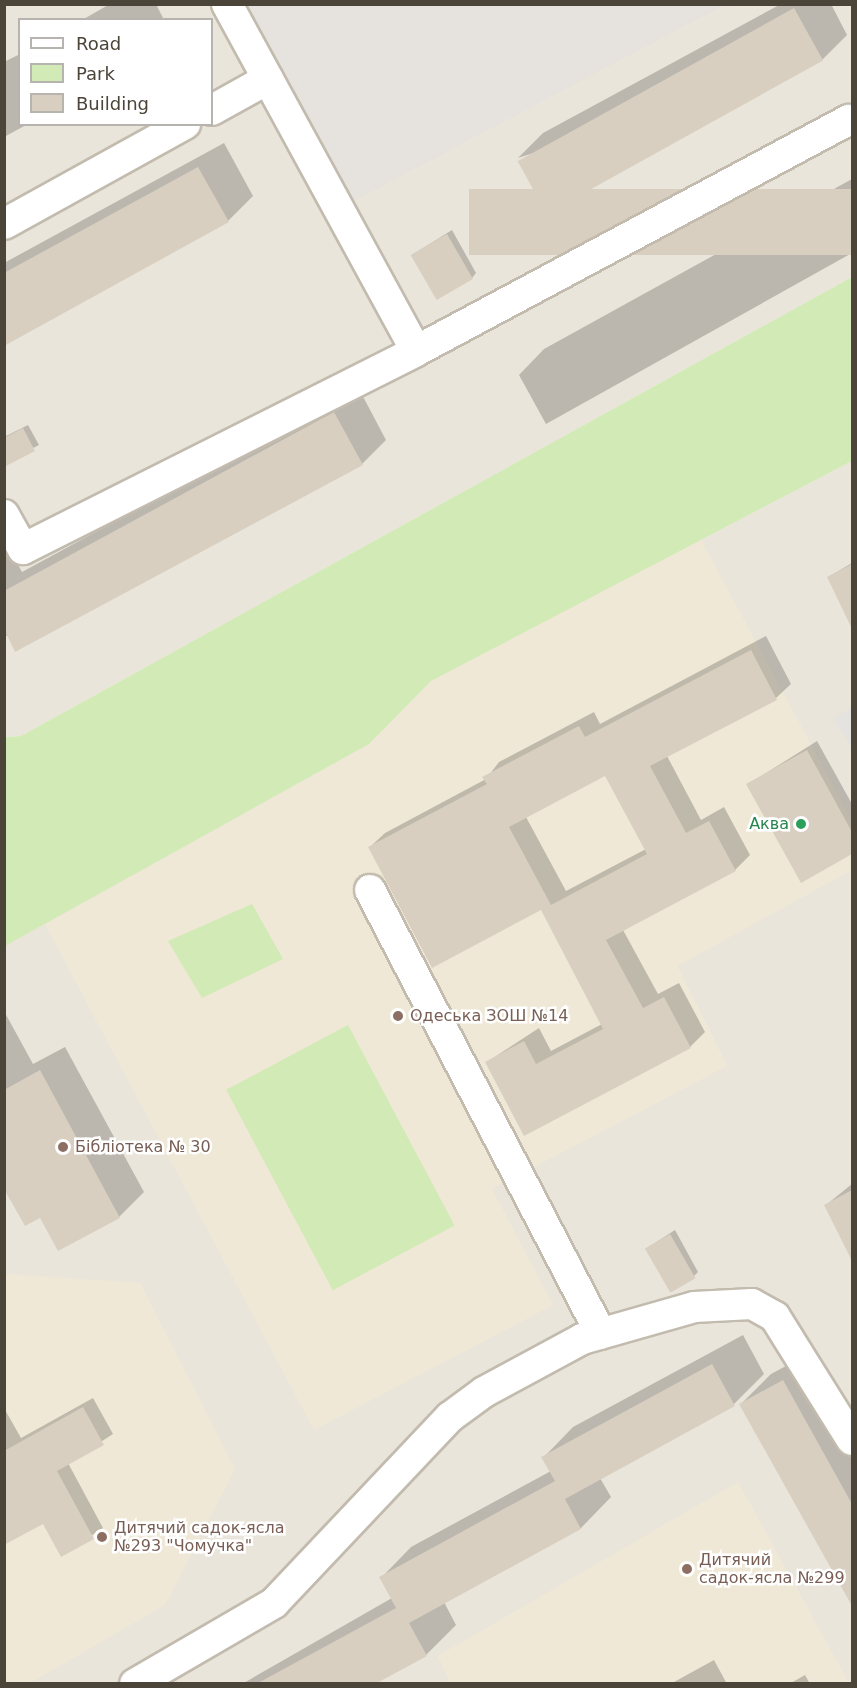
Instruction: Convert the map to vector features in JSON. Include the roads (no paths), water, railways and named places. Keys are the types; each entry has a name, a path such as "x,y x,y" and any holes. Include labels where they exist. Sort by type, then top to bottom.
{"street":[{"path":"227,4 416,351"},
{"path":"213,109 268,79"},
{"path":"4,514 23,549 416,351 849,120"},
{"path":"4,224 181,126"},
{"path":"370,890 601,1334"},
{"path":"135,1683 274,1603 450,1418 484,1392 601,1334 694,1307 735,1304 764,1309 786,1332 852,1440"}],"place":[{"name":"Аква","path":"801,824"},
{"name":"Одеська ЗОШ №14","path":"398,1016"},
{"name":"Бібліотека № 30","path":"63,1147"},
{"name":"Дитячий садок-ясла №293 \"Чомучка\"","path":"102,1537"},
{"name":"Дитячий садок-ясла №299","path":"687,1569"}]}
